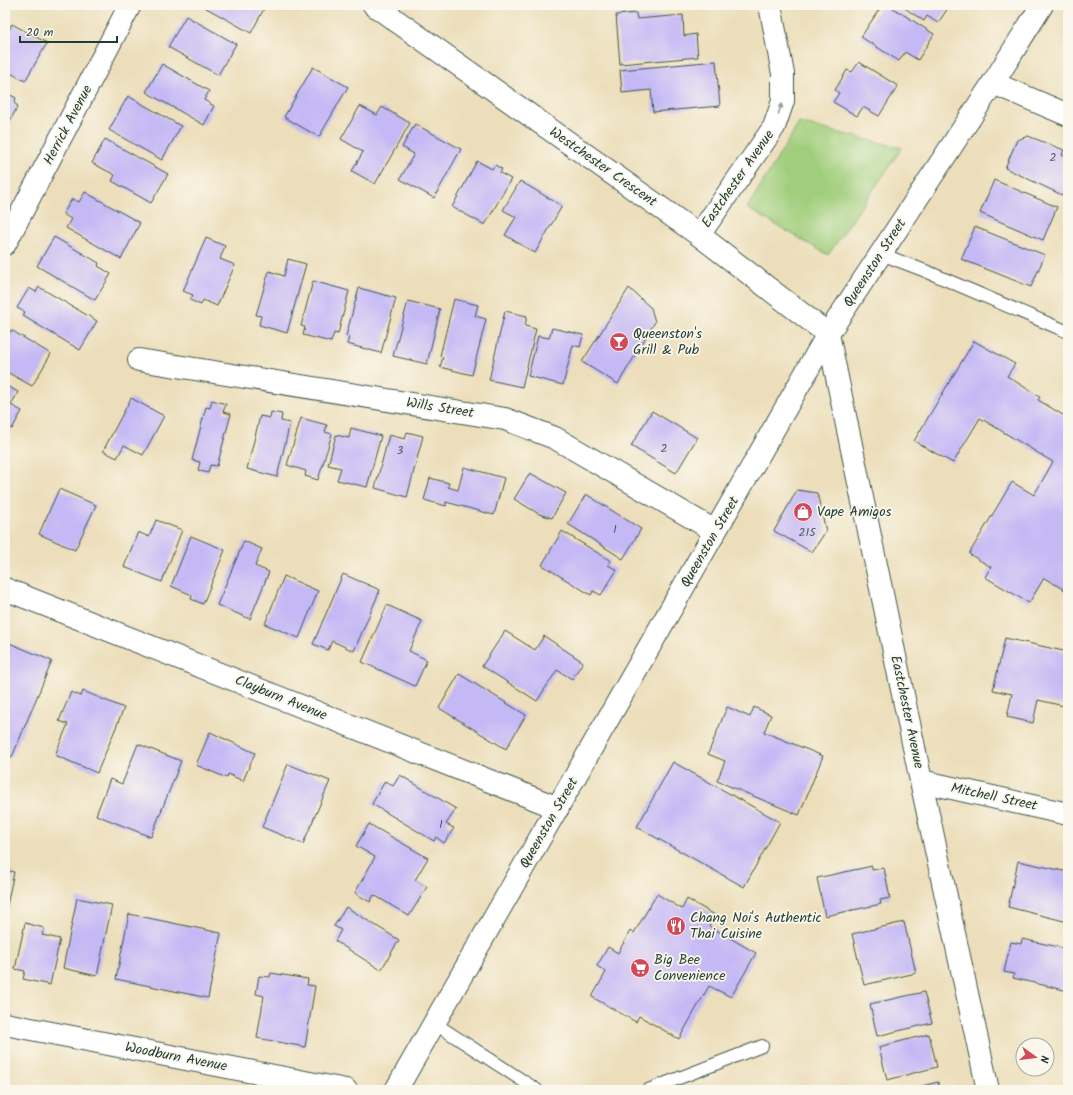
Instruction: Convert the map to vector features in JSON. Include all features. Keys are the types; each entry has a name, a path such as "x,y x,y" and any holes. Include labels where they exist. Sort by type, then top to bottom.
{"street":[{"name":"Herrick Avenue","path":"5,244 130,5"},
{"name":"Westchester Crescent","path":"374,5 699,235 828,334"},
{"name":"Eastchester Avenue","path":"699,235 774,127 783,101 783,74 770,5"},
{"name":"Queenston Street","path":"396,1090 828,334 993,83 1042,5"},
{"path":"993,83 1068,115"},
{"name":"Eastchester Avenue","path":"828,334 921,781 988,1090"},
{"name":"Wills Street","path":"138,360 506,419 555,438 715,531"},
{"name":"Clayburn Avenue","path":"5,589 558,808"},
{"name":"Mitchell Street","path":"921,781 1068,814"},
{"name":"Woodburn Avenue","path":"5,1024 346,1090"}],"lane":[{"path":"881,254 928,272 1068,332"},
{"path":"434,1023 537,1090"},
{"path":"648,1090 762,1046"}],"green space":[{"path":"799,123 902,148 828,255 747,208"}],"building":[{"path":"201,5 266,5 251,33"},
{"path":"882,5 888,5 934,34 918,60 905,52 899,61 861,37"},
{"path":"900,5 950,5 938,23 927,16 924,21"},
{"path":"636,13 637,19 683,15 684,36 696,34 698,57 620,64 616,15"},
{"path":"186,16 236,44 218,75 168,47"},
{"path":"12,24 47,43 25,81 5,70 5,37"},
{"path":"716,61 720,106 653,112 651,90 622,93 620,70"},
{"path":"859,62 898,86 879,116 863,107 857,116 833,102 839,93 835,90 847,70 852,72"},
{"path":"162,64 209,91 204,100 214,106 204,125 146,92"},
{"path":"313,67 348,87 319,137 284,117"},
{"path":"5,92 16,98 14,103 18,106 5,130"},
{"path":"128,96 181,126 162,160 109,130"},
{"path":"360,106 377,115 382,107 410,123 375,184 352,171 363,152 341,139"},
{"path":"415,124 461,149 434,198 400,179 414,154 402,147"},
{"path":"1028,136 1064,150 1062,155 1068,158 1068,193 1064,191 1062,195 1005,168 1017,140"},
{"path":"105,139 168,174 151,203 112,181 115,175 92,163"},
{"path":"477,161 492,169 495,165 502,169 500,173 511,179 485,225 452,207"},
{"path":"994,180 1057,207 1043,240 980,213"},
{"path":"520,181 562,206 535,253 505,235 516,217 503,210"},
{"path":"85,192 140,223 121,259 66,228 71,219 63,214 72,199 79,202"},
{"path":"975,227 1045,255 1031,287 961,259"},
{"path":"54,237 99,263 98,266 111,274 95,300 37,266"},
{"path":"206,238 225,246 220,259 235,265 217,306 203,300 201,305 190,300 193,295 183,291"},
{"path":"288,259 306,264 287,333 259,325 261,316 256,315 269,271 284,276"},
{"path":"313,281 349,291 338,334 334,333 331,342 303,335 305,327 301,326"},
{"path":"39,287 97,321 80,350 23,316 25,312 17,308 29,288 36,292"},
{"path":"359,288 396,298 381,353 347,344 349,337 346,336"},
{"name":"Queenston's Grill & Pub","path":"629,288 651,308 655,322 618,384 582,362"},
{"path":"454,299 478,305 475,316 486,319 472,375 440,367 443,357 440,356"},
{"path":"408,301 440,309 427,364 393,356"},
{"path":"505,311 527,316 525,326 536,329 522,387 489,380"},
{"path":"552,328 583,335 580,347 573,345 563,385 528,376 538,336 549,338"},
{"path":"11,330 51,354 32,386 5,371 5,332 9,334"},
{"path":"974,341 1015,364 1007,376 1040,397 1038,400 1068,418 1068,532 1065,536 1068,538 1068,592 1044,578 1029,603 985,577 991,567 969,554 1012,482 1034,495 1053,462 980,418 953,463 914,441"},
{"path":"5,385 18,392 11,405 22,411 12,429 5,425"},
{"path":"131,398 164,416 143,455 124,445 117,458 103,451"},
{"path":"212,400 226,404 223,412 231,414 217,466 210,465 208,473 198,470 200,462 192,460 206,407 210,408"},
{"path":"652,411 697,438 676,473 631,446"},
{"path":"271,412 282,414 281,421 290,423 277,477 247,469 260,416 270,418"},
{"path":"301,418 327,425 325,432 332,434 318,480 305,476 306,471 287,465"},
{"path":"351,428 381,436 367,487 337,480 341,468 328,465 336,435 349,438"},
{"path":"407,432 423,436 407,497 375,488 389,435 405,439"},
{"path":"464,467 504,478 494,515 446,502 446,506 424,500 430,478 449,483 448,487 458,490"},
{"path":"530,473 566,493 552,518 539,514 514,499"},
{"path":"59,489 96,505 75,550 39,534"},
{"name":"Vape Amigos","path":"797,490 817,493 826,531 812,552 774,531"},
{"path":"586,494 641,529 623,559 568,524"},
{"path":"156,520 182,530 162,582 124,567 138,532 149,537"},
{"path":"562,531 611,561 608,565 617,570 601,595 593,591 591,595 542,565"},
{"path":"191,536 225,550 203,604 191,599 192,595 171,586"},
{"path":"244,541 262,549 255,566 269,572 250,619 217,605"},
{"path":"343,574 380,590 354,651 332,641 328,650 313,644"},
{"path":"284,576 318,591 299,638 265,624"},
{"path":"387,605 422,621 409,651 427,660 415,686 362,662"},
{"path":"505,631 535,650 544,636 583,662 572,679 557,670 537,701 482,666"},
{"path":"1005,638 1068,652 1068,707 1038,700 1033,723 1007,717 1012,694 993,690"},
{"path":"7,642 52,661 12,757 5,755 5,648"},
{"path":"459,674 526,715 506,749 439,708"},
{"path":"83,691 124,708 97,773 55,755 68,724 59,721 71,692 81,696"},
{"path":"727,707 750,717 754,707 771,715 764,732 823,756 799,815 717,781 725,761 708,754"},
{"path":"210,732 255,753 243,781 228,774 227,778 196,765"},
{"path":"138,744 181,761 151,837 96,815 110,779 122,784"},
{"path":"673,762 780,822 744,887 637,827"},
{"path":"288,764 330,781 303,844 262,827"},
{"path":"400,775 456,809 446,824 454,828 444,843 436,837 434,841 372,804 385,781 393,786"},
{"path":"369,824 428,858 415,880 427,887 409,916 374,895 370,902 355,893 375,857 356,846"},
{"path":"1018,861 1068,872 1068,922 1008,907"},
{"path":"872,866 872,870 884,868 890,898 880,900 881,904 825,916 817,878"},
{"path":"5,870 14,872 6,910 5,909"},
{"path":"657,894 682,909 687,899 715,915 709,926 756,953 731,997 709,986 679,1039 639,1016 636,1022 592,997 606,972 597,966 608,947 618,953 630,931 634,933"},
{"path":"77,898 112,905 97,976 63,968"},
{"path":"346,907 399,940 381,970 335,941 341,930 334,926"},
{"path":"129,914 221,933 208,998 116,979"},
{"path":"904,922 916,973 864,985 852,934"},
{"path":"25,923 44,928 42,935 60,939 50,985 23,979 25,971 15,969"},
{"path":"1022,939 1068,949 1068,991 1013,978 1014,974 1004,972 1011,942 1021,944"},
{"path":"271,973 308,979 307,985 315,986 305,1047 257,1038 264,996 256,994 259,976 270,977"},
{"path":"924,992 932,1023 877,1036 870,1004"},
{"path":"929,1034 937,1067 887,1080 879,1047"},
{"path":"938,1082 940,1090 910,1090 910,1089"},
{"path":"201,1085 220,1089 220,1090 200,1090"}],"place":[{"name":"Queenston's Grill & Pub","path":"619,342"},
{"name":"Vape Amigos","path":"803,512"},
{"name":"Chang Noi's Authentic Thai Cuisine","path":"676,926"},
{"name":"Big Bee Convenience","path":"640,968"}]}
